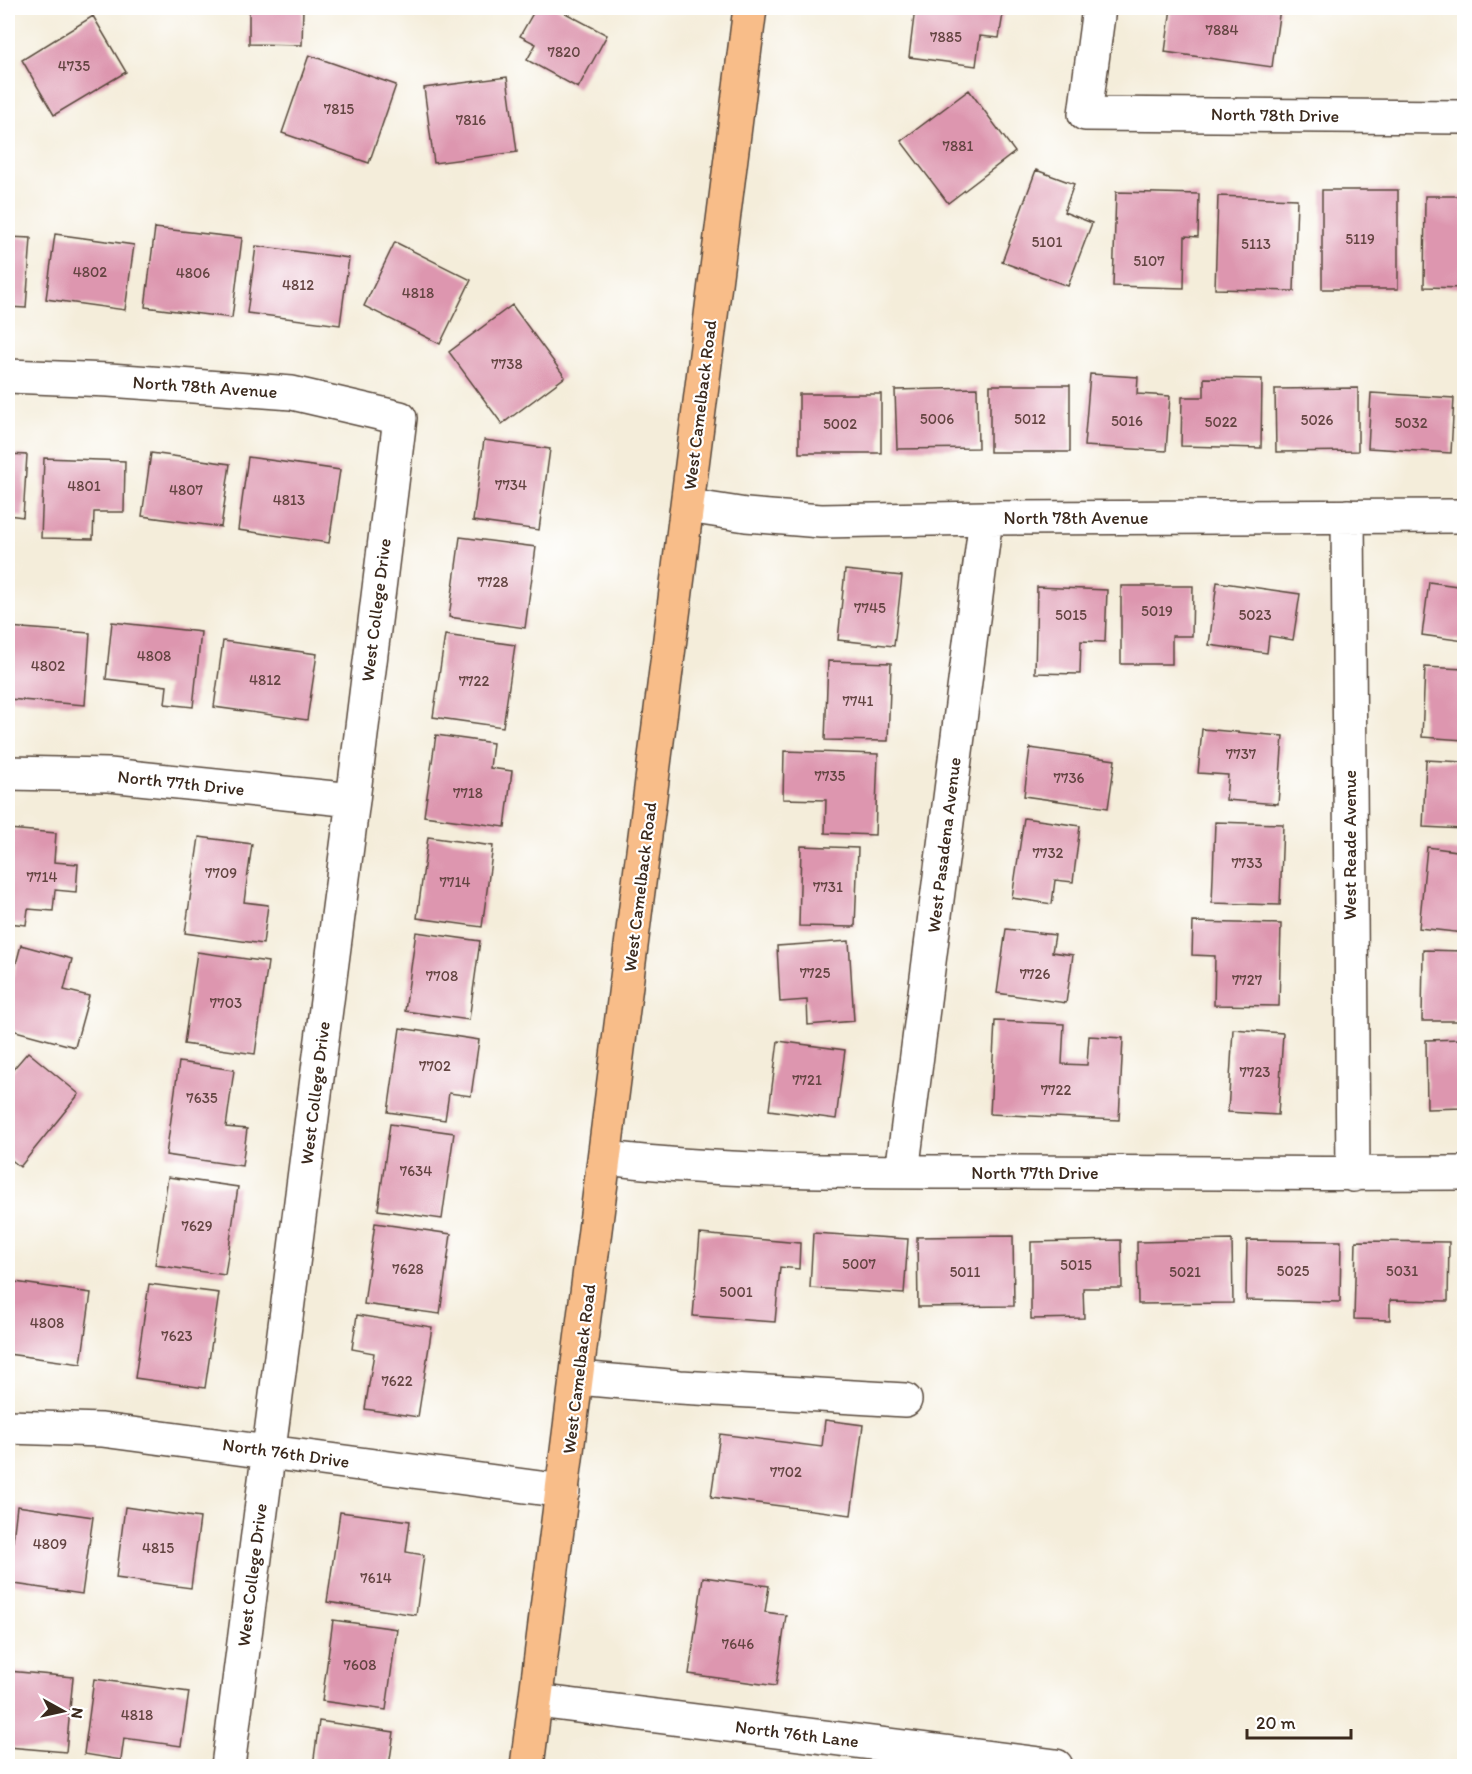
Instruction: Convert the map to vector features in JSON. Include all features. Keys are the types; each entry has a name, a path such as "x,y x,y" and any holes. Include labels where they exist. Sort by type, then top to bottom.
{"main road":[{"name":"West Camelback Road","path":"527,1767 750,8"}],"street":[{"name":"North 78th Drive","path":"1099,8 1086,114 1464,117"},
{"name":"North 78th Avenue","path":"8,376 109,380 292,393 400,418"},
{"name":"West College Drive","path":"228,1767 354,801 400,418"},
{"name":"North 78th Avenue","path":"688,506 746,515 821,521 1464,516"},
{"name":"West Reade Avenue","path":"1348,516 1353,1174"},
{"name":"West Pasadena Avenue","path":"902,1172 986,518"},
{"name":"North 77th Drive","path":"8,773 110,776 354,801"},
{"name":"North 77th Drive","path":"606,1158 720,1168 902,1172 1464,1173"},
{"path":"578,1378 680,1387 905,1400"},
{"name":"North 76th Drive","path":"8,1427 102,1430 268,1450 563,1491"},
{"name":"North 76th Lane","path":"537,1701 1056,1767"}],"building":[{"path":"249,8 303,8 302,45 249,44"},
{"path":"536,8 556,8 607,35 578,88 527,60 536,44 520,36"},
{"path":"915,8 1004,8 999,38 980,36 976,66 909,57"},
{"path":"1171,8 1280,8 1272,67 1165,52"},
{"path":"93,16 126,72 54,115 22,60"},
{"path":"309,55 396,85 369,163 282,133"},
{"path":"507,77 517,152 434,163 424,88"},
{"path":"969,90 1015,152 948,203 901,141"},
{"path":"1036,170 1074,184 1064,212 1092,223 1068,286 1002,262"},
{"path":"1322,190 1398,190 1398,289 1322,289"},
{"path":"1116,192 1199,194 1198,237 1185,236 1184,288 1113,286"},
{"path":"1218,196 1297,199 1294,291 1215,289"},
{"path":"1425,196 1464,196 1464,288 1424,287"},
{"path":"155,228 242,238 232,318 145,307"},
{"path":"55,234 134,245 125,310 46,299"},
{"path":"8,237 31,238 26,308 8,307"},
{"path":"395,242 471,280 440,344 364,306"},
{"path":"256,246 349,258 340,325 247,313"},
{"path":"512,305 565,377 502,424 449,352"},
{"path":"1090,374 1138,377 1137,394 1170,396 1166,451 1084,446"},
{"path":"1204,378 1262,379 1261,448 1181,446 1182,397 1204,397"},
{"path":"990,385 1070,385 1070,452 990,452"},
{"path":"977,388 978,448 897,449 895,390"},
{"path":"1358,388 1358,451 1276,452 1275,389"},
{"path":"1371,393 1454,398 1451,453 1368,448"},
{"path":"799,394 881,394 881,453 799,453"},
{"path":"484,440 550,449 539,530 473,521"},
{"path":"151,453 230,464 221,527 142,516"},
{"path":"8,454 27,455 23,517 8,515"},
{"path":"248,457 340,470 329,543 238,530"},
{"path":"44,458 125,461 124,512 94,512 93,539 41,538"},
{"path":"460,537 536,547 525,628 449,617"},
{"path":"845,570 902,576 894,646 838,640"},
{"path":"1217,582 1300,594 1293,640 1269,636 1267,653 1209,645"},
{"path":"1429,582 1464,587 1464,641 1422,635"},
{"path":"1121,586 1193,586 1192,636 1172,636 1172,664 1121,664"},
{"path":"1037,587 1107,590 1105,642 1081,641 1080,674 1035,673"},
{"path":"112,622 201,632 193,707 165,704 167,686 106,679"},
{"path":"8,627 90,633 85,705 8,699"},
{"path":"445,635 515,645 503,727 433,717"},
{"path":"223,641 317,654 307,720 214,707"},
{"path":"828,661 891,663 888,741 825,740"},
{"path":"1425,667 1464,669 1464,740 1422,737"},
{"path":"1202,729 1283,736 1278,804 1226,800 1228,775 1198,773"},
{"path":"436,735 493,743 490,768 512,771 505,827 424,816"},
{"path":"1030,748 1115,760 1108,808 1024,796"},
{"path":"784,751 878,754 875,835 825,833 826,800 783,799"},
{"path":"1426,760 1464,762 1464,829 1423,827"},
{"path":"1024,818 1080,826 1073,882 1055,880 1052,904 1012,898"},
{"path":"1215,822 1283,824 1280,905 1212,903"},
{"path":"8,829 56,833 54,862 78,864 76,892 55,890 53,911 28,909 26,925 8,923"},
{"path":"199,837 252,844 244,902 268,905 263,944 185,933"},
{"path":"428,837 493,846 482,927 417,918"},
{"path":"801,846 858,848 855,927 799,926"},
{"path":"1427,847 1464,852 1464,933 1419,928"},
{"path":"1193,922 1281,924 1279,1006 1214,1005 1215,956 1192,955"},
{"path":"1006,929 1055,935 1052,952 1073,955 1066,1003 997,993"},
{"path":"416,932 480,941 469,1020 405,1011"},
{"path":"849,941 854,1021 808,1025 807,1000 780,1002 777,946"},
{"path":"21,945 72,959 64,990 89,996 75,1047 8,1029 8,994"},
{"path":"1423,950 1464,951 1464,1021 1422,1021"},
{"path":"197,952 268,962 255,1054 184,1044"},
{"path":"995,1021 1064,1024 1062,1064 1087,1065 1089,1036 1123,1038 1119,1120 990,1114"},
{"path":"400,1028 479,1040 471,1096 449,1093 445,1120 388,1112"},
{"path":"1233,1029 1283,1033 1278,1115 1228,1112"},
{"path":"1464,1039 1464,1108 1427,1109 1426,1040"},
{"path":"778,1041 845,1050 836,1119 769,1110"},
{"path":"28,1052 79,1094 20,1167 8,1157 8,1071 10,1073"},
{"path":"179,1062 234,1070 226,1127 247,1129 242,1166 166,1155"},
{"path":"390,1124 454,1133 442,1219 378,1210"},
{"path":"168,1177 238,1187 225,1275 155,1265"},
{"path":"375,1223 451,1234 440,1314 364,1304"},
{"path":"813,1233 908,1239 904,1294 810,1288"},
{"path":"700,1234 800,1243 799,1269 780,1267 775,1322 693,1316"},
{"path":"1013,1236 1014,1306 918,1307 917,1237"},
{"path":"1121,1240 1122,1288 1083,1288 1084,1318 1031,1319 1031,1242"},
{"path":"1232,1240 1233,1303 1138,1304 1137,1242"},
{"path":"1247,1240 1341,1241 1340,1302 1246,1300"},
{"path":"1356,1241 1449,1242 1448,1301 1390,1300 1390,1320 1354,1319"},
{"path":"8,1281 91,1293 81,1364 8,1354"},
{"path":"149,1284 219,1293 205,1388 135,1378"},
{"path":"357,1315 432,1327 418,1417 365,1409 374,1353 352,1349"},
{"path":"825,1420 863,1425 851,1515 711,1497 720,1434 822,1447"},
{"path":"17,1506 93,1517 82,1594 8,1583"},
{"path":"125,1507 200,1518 191,1588 116,1578"},
{"path":"340,1512 410,1521 406,1552 424,1555 416,1615 327,1602"},
{"path":"703,1577 769,1586 765,1612 786,1615 776,1686 689,1674"},
{"path":"333,1620 397,1629 386,1710 322,1701"},
{"path":"8,1671 73,1677 66,1752 8,1747"},
{"path":"94,1679 189,1692 181,1746 124,1738 121,1760 84,1754"},
{"path":"319,1721 394,1732 389,1766 313,1766"}]}
